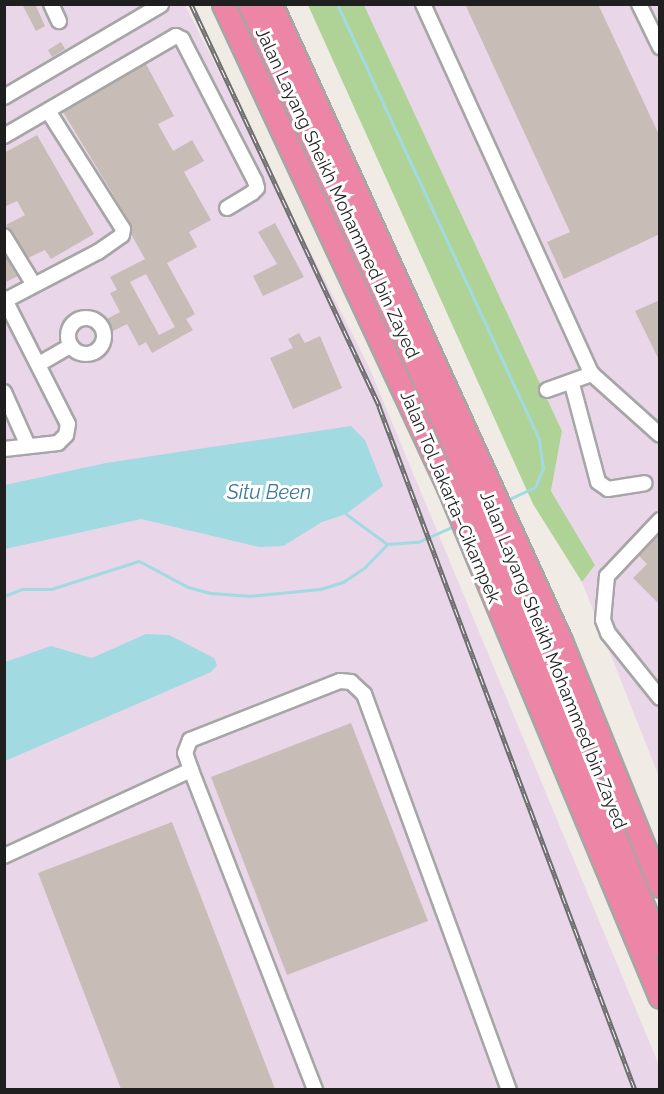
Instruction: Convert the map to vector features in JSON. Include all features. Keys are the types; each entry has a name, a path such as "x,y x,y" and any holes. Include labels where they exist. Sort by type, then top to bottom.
{"highway":[{"name":"Jalan Tol Jakarta–Cikampek","path":"223,4 448,487 660,997"},
{"name":"Jalan Layang Sheikh Mohammed bin Zayed","path":"249,4 456,450 660,947"},
{"name":"Jalan Layang Sheikh Mohammed bin Zayed","path":"261,4 527,587 660,924"},
{"path":"271,4 511,527 660,886"}],"lane":[{"path":"51,4 59,21"},
{"path":"4,98 161,4"},
{"path":"423,4 592,374 660,435"},
{"path":"639,4 660,47"},
{"path":"4,136 169,39 182,39 257,188 226,208"},
{"path":"4,449 58,443 66,435 68,423 5,299 117,241 123,229 48,111"},
{"path":"4,236 34,285"},
{"path":"39,364 70,346"},
{"path":"547,390 572,384 592,374"},
{"path":"572,384 598,482 608,489 645,483"},
{"path":"4,392 28,446"},
{"path":"660,520 607,576 603,620 608,633 660,698"},
{"path":"315,1089 185,753 190,740 340,681 359,687 509,1089"},
{"path":"4,856 191,771"}],"shaded area":[{"path":"5,5 185,5 369,367 659,1065 659,1089 5,1090"},
{"path":"364,5 659,5 659,777 582,582 595,565 551,491 562,431"}],"green space":[{"path":"308,5 364,5 562,431 551,491 595,565 582,582 533,504"}],"water":[{"name":"Situ Been","path":"351,426 365,440 383,486 346,514 322,522 283,546 259,547 141,519 5,549 5,485 106,463"},
{"path":"146,634 169,635 214,658 217,665 211,672 5,761 5,662 51,646 92,658"}],"building":[{"path":"22,4 35,4 45,26 36,31"},
{"path":"465,4 598,4 660,137 660,234 564,279 547,242 570,232"},
{"path":"61,42 65,49 52,57 48,50"},
{"path":"146,64 174,116 158,124 173,151 192,140 204,161 184,172 211,220 189,232 197,247 167,263 195,314 186,319 193,330 152,353 146,342 139,346 127,324 109,333 103,321 120,312 110,293 117,290 110,277 145,259 131,234 131,224 63,112","holes":["146,274 175,327 159,335 130,282"]},
{"path":"37,135 94,234 51,259 45,250 28,258 6,225 25,215 17,201 4,207 4,153"},
{"path":"275,223 304,277 263,296 253,276 277,264 258,232"},
{"path":"4,254 18,276 4,283"},
{"path":"660,300 660,362 635,311"},
{"path":"299,333 305,343 320,336 342,388 293,409 270,358 293,348 288,339"},
{"path":"660,534 660,605 633,578 647,564 639,556"},
{"path":"351,723 428,921 287,975 211,777"},
{"path":"172,822 275,1089 121,1089 38,873"}],"waterway":[{"path":"337,4 539,440 543,468 535,487 505,501"},
{"path":"346,514 387,544"},
{"path":"4,596 22,589 51,589 139,561 188,587 210,593 249,596 320,589 343,582 365,567 387,544 418,542 456,525"}],"railway":[{"path":"191,4 379,406 635,1090"}]}
